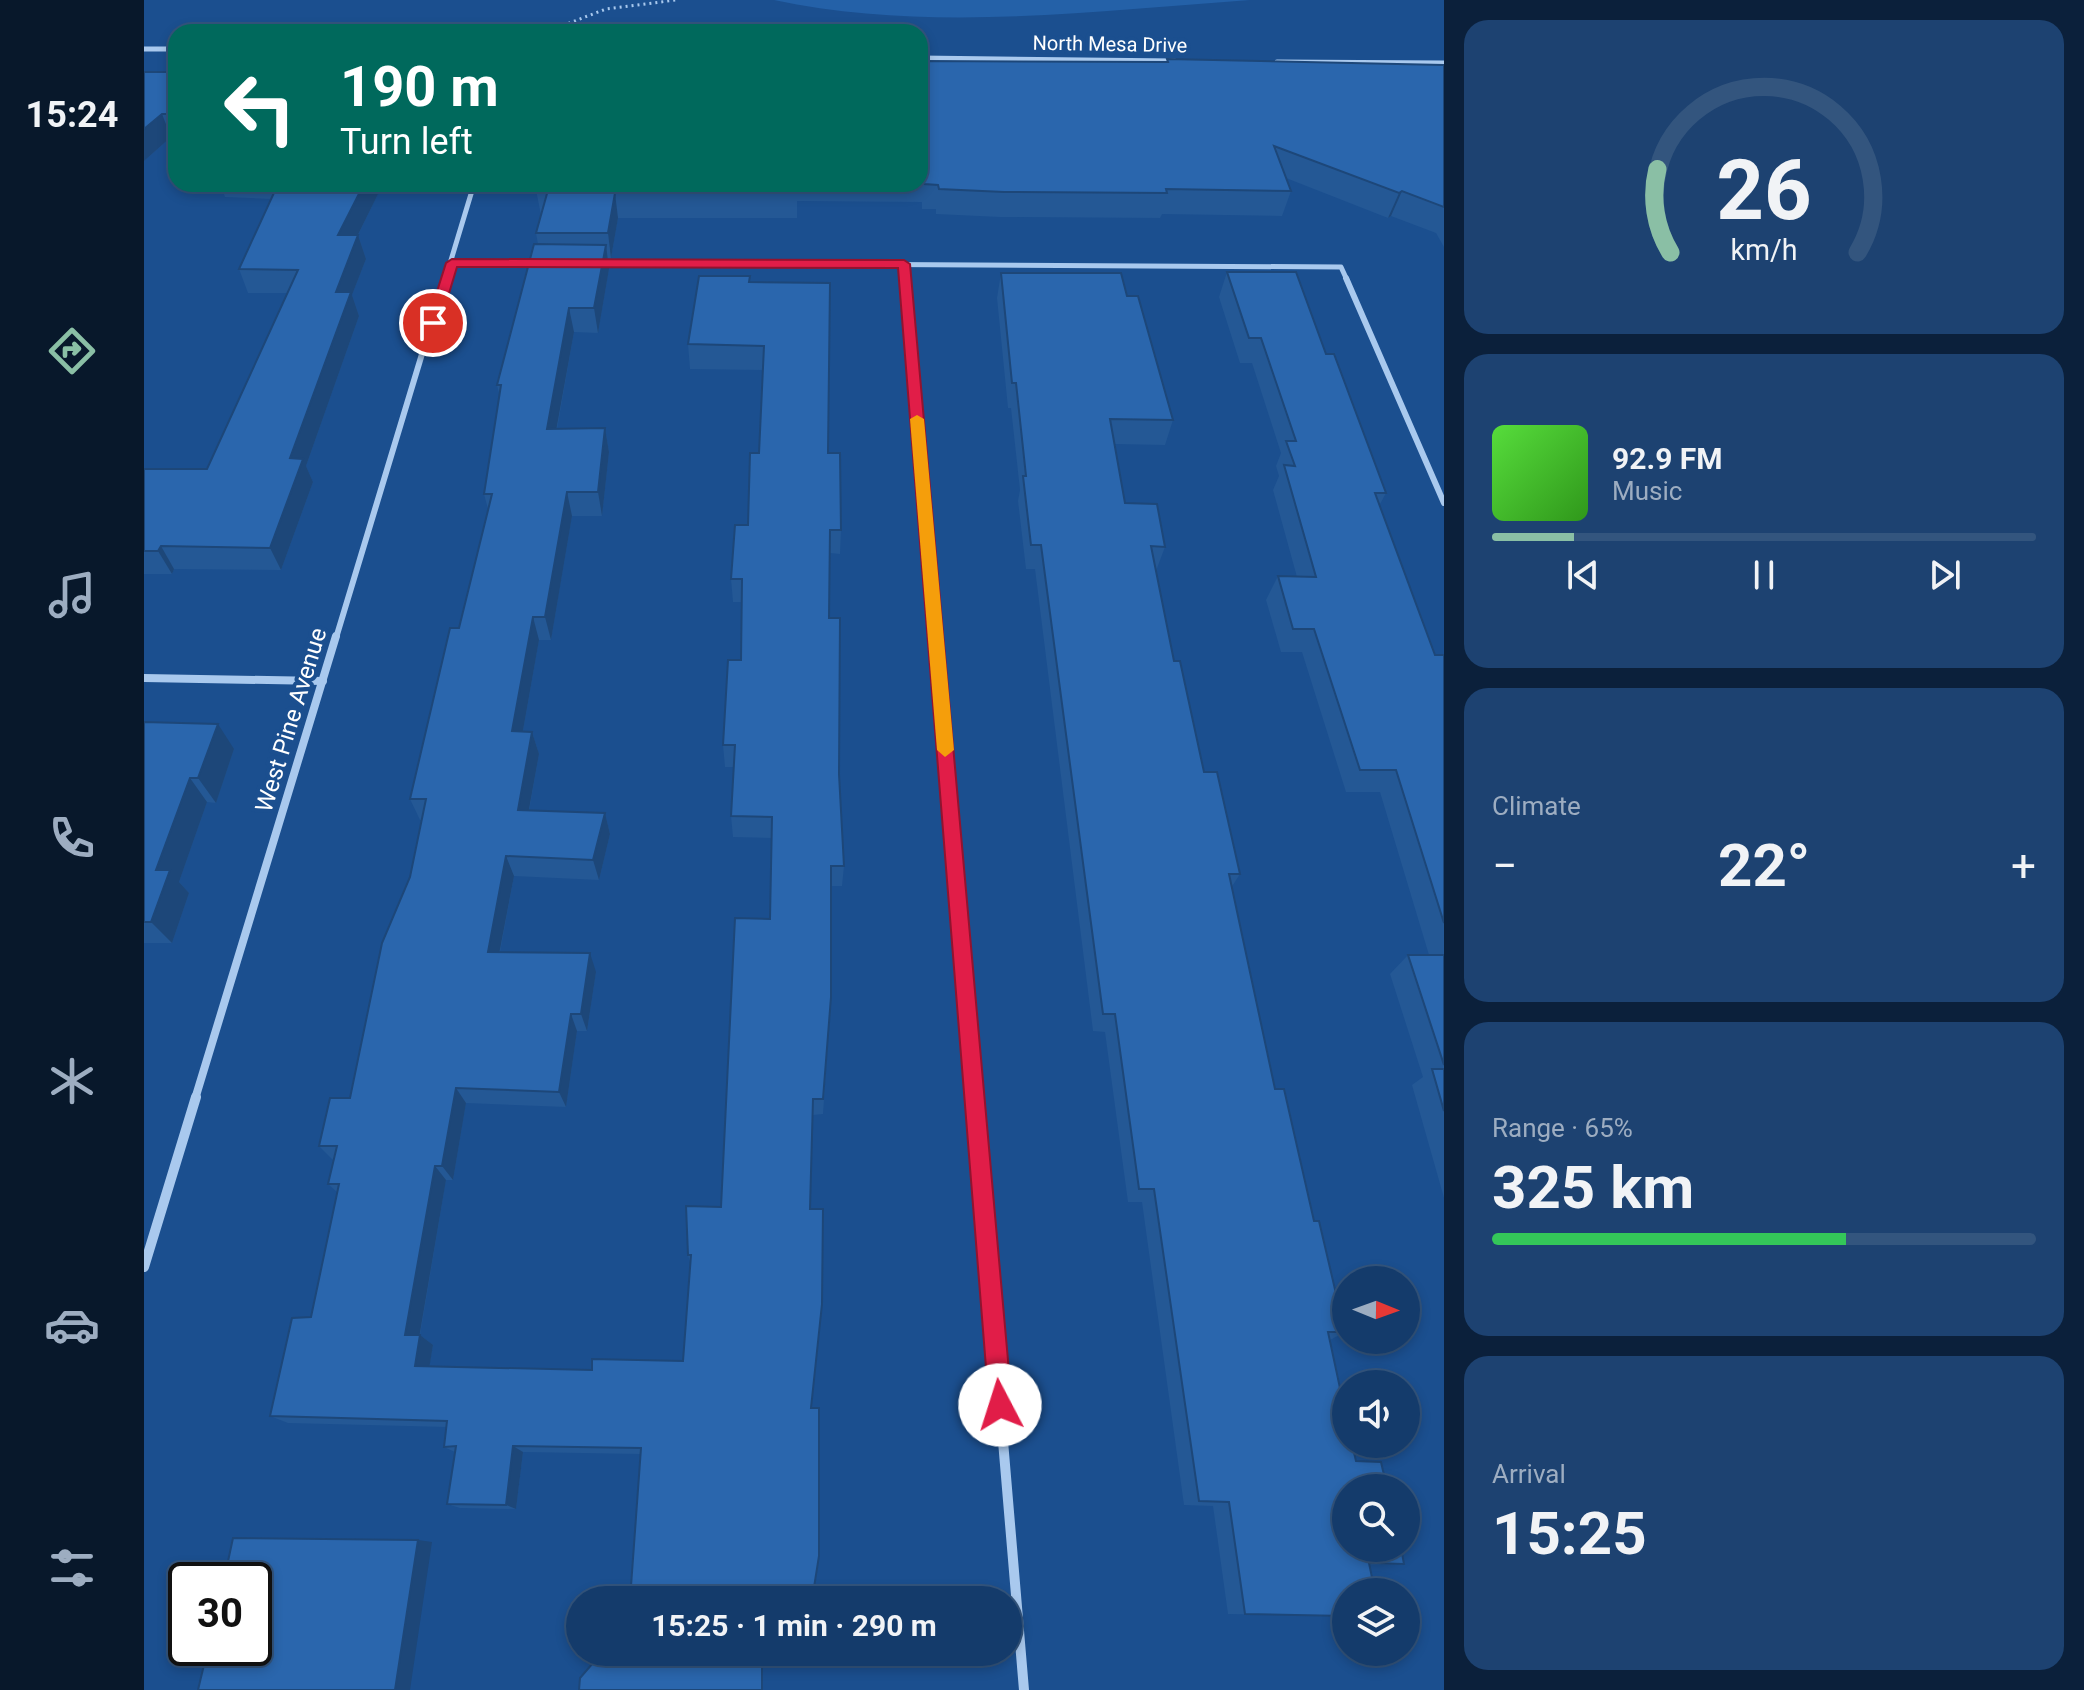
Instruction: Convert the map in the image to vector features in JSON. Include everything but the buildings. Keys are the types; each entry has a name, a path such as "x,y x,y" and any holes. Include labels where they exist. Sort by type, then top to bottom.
{"street":[{"path":"144,49 168,49"},
{"name":"North Mesa Drive","path":"928,58 1190,61"},
{"path":"1269,62 1444,63"},
{"name":"West Pine Avenue","path":"144,1267 472,192"},
{"path":"452,263 545,263"},
{"path":"592,263 1341,267 1444,503"},
{"path":"904,264 1024,1690"},
{"path":"144,678 323,681"}],"path":[{"path":"567,24 606,9 676,0"}],"shaded area":[{"path":"774,0 1250,0 1071,14 951,17 833,10"}],"slow traffic":[{"path":"917,419 945,750"}],"route":[{"path":"433,323 452,263 904,264 1000,1405"}]}
